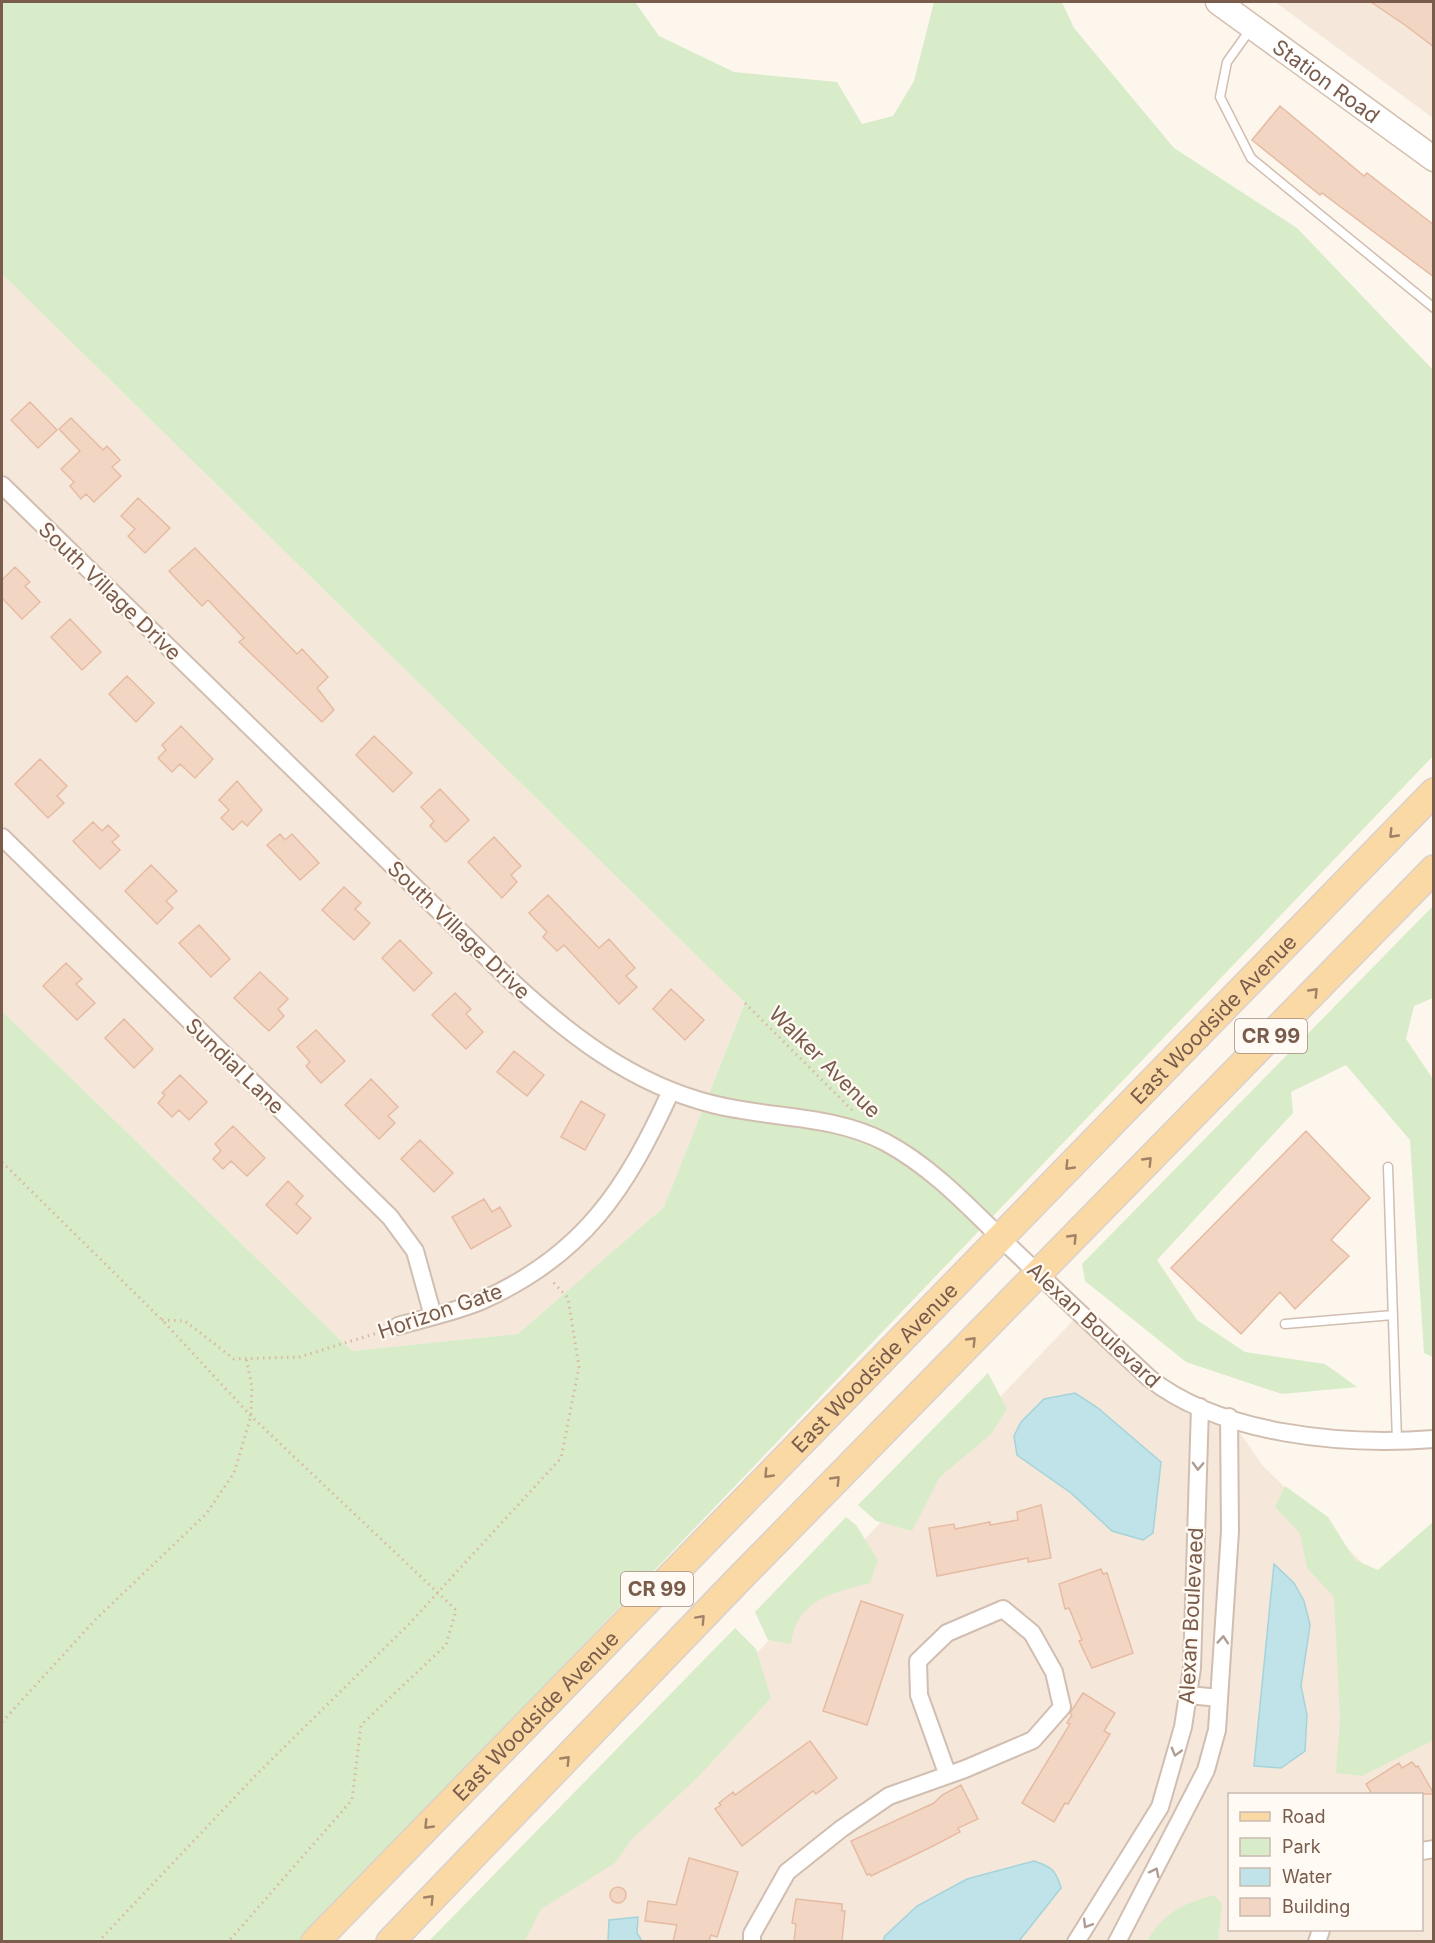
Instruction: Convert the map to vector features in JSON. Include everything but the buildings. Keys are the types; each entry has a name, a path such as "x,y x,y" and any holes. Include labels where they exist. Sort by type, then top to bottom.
{"main road":[{"name":"Station Road","path":"1218,2 1434,159"},
{"name":"East Woodside Avenue","path":"315,1941 999,1236 1434,792"},
{"name":"CR 99","path":"390,1941 1434,869"}],"street":[{"name":"South Village Drive","path":"2,485 537,1005 580,1041 608,1059 671,1091 713,1105 846,1127 884,1142 935,1176 999,1236"},
{"name":"Sundial Lane","path":"2,837 390,1217 415,1251 433,1316"},
{"name":"Horizon Gate","path":"398,1326 479,1302 540,1268 592,1225 614,1197 646,1144 671,1091"},
{"name":"Alexan Boulevard","path":"999,1236 1149,1378 1164,1390 1200,1407 1228,1417 1329,1440 1397,1442 1434,1439"},
{"name":"Alexan Boulevaed","path":"1076,1941 1160,1807 1183,1727 1192,1668 1200,1407"},
{"name":"Alexan Boulevaed","path":"1117,1941 1206,1770 1217,1730 1230,1531 1228,1417"},
{"path":"752,1941 752,1935 787,1872 841,1829 888,1796 947,1773 965,1769 1033,1740 1062,1707 1054,1672 1032,1633 1003,1609 947,1633 918,1660 918,1695 947,1773"},
{"path":"1188,1695 1219,1698"}],"lane":[{"path":"1253,26 1227,62 1220,98 1251,158 1434,308"},
{"path":"1388,1167 1397,1442"},
{"path":"1285,1324 1393,1315"}],"path":[{"name":"Walker Avenue","path":"745,1003 860,1117"},
{"path":"2,1162 162,1320 251,1416 456,1610 446,1645 361,1725 352,1800 228,1941"},
{"path":"98,1941 255,1776 438,1592 561,1458 579,1367 568,1298 540,1268"},
{"name":"Horizon Gate","path":"162,1320 185,1321 234,1359 299,1357 398,1326"},
{"path":"2,1722 96,1619 206,1514 234,1473 251,1416 252,1386 246,1358"}],"shaded area":[{"path":"1275,2 1433,2 1433,118"},
{"path":"2,274 745,1003 664,1207 519,1334 352,1351 2,1011"},
{"path":"1080,1313 1149,1378 1229,1417 1263,1466 1433,1632 1433,1941 482,1942"}],"green space":[{"path":"2,2 635,2 659,36 734,72 837,82 862,124 893,116 914,81 934,2 1062,2 1074,28 1174,148 1297,228 1433,370 1433,756 300,1941 2,1941 2,1011 352,1351 518,1334 664,1207 745,1003 2,274"},
{"path":"1433,906 1433,998 1414,1006 1406,1039 1433,1079 1433,1357 1424,1353 1410,1140 1346,1065 1291,1092 1293,1113 1157,1260 1197,1320 1245,1352 1325,1364 1357,1387 1282,1394 1186,1362 1085,1281 1082,1264"},
{"path":"988,1373 1007,1409 991,1434 940,1477 912,1531 876,1521 858,1505"},
{"path":"1285,1486 1328,1517 1355,1560 1378,1570 1433,1522 1433,1740 1362,1776 1336,1773 1340,1720 1334,1597 1307,1568 1300,1533 1275,1507"},
{"path":"846,1517 856,1525 878,1560 870,1583 830,1595 808,1608 794,1629 791,1644 768,1640 755,1612"},
{"path":"735,1628 756,1649 771,1698 698,1777 632,1839 615,1863 541,1909 525,1941 429,1941"},
{"path":"1214,1895 1222,1904 1218,1941 1147,1941 1160,1923 1175,1910"}],"water":[{"path":"1075,1393 1098,1408 1161,1462 1153,1533 1143,1540 1112,1531 1071,1493 1017,1455 1014,1436 1021,1422 1044,1399"},
{"path":"1274,1564 1294,1583 1304,1601 1310,1625 1301,1686 1307,1715 1305,1751 1281,1768 1254,1766"},
{"path":"1034,1861 1052,1870 1061,1888 1019,1941 883,1941 885,1936 917,1906 967,1879"},
{"path":"638,1917 637,1933 642,1941 608,1941 609,1920"}]}
